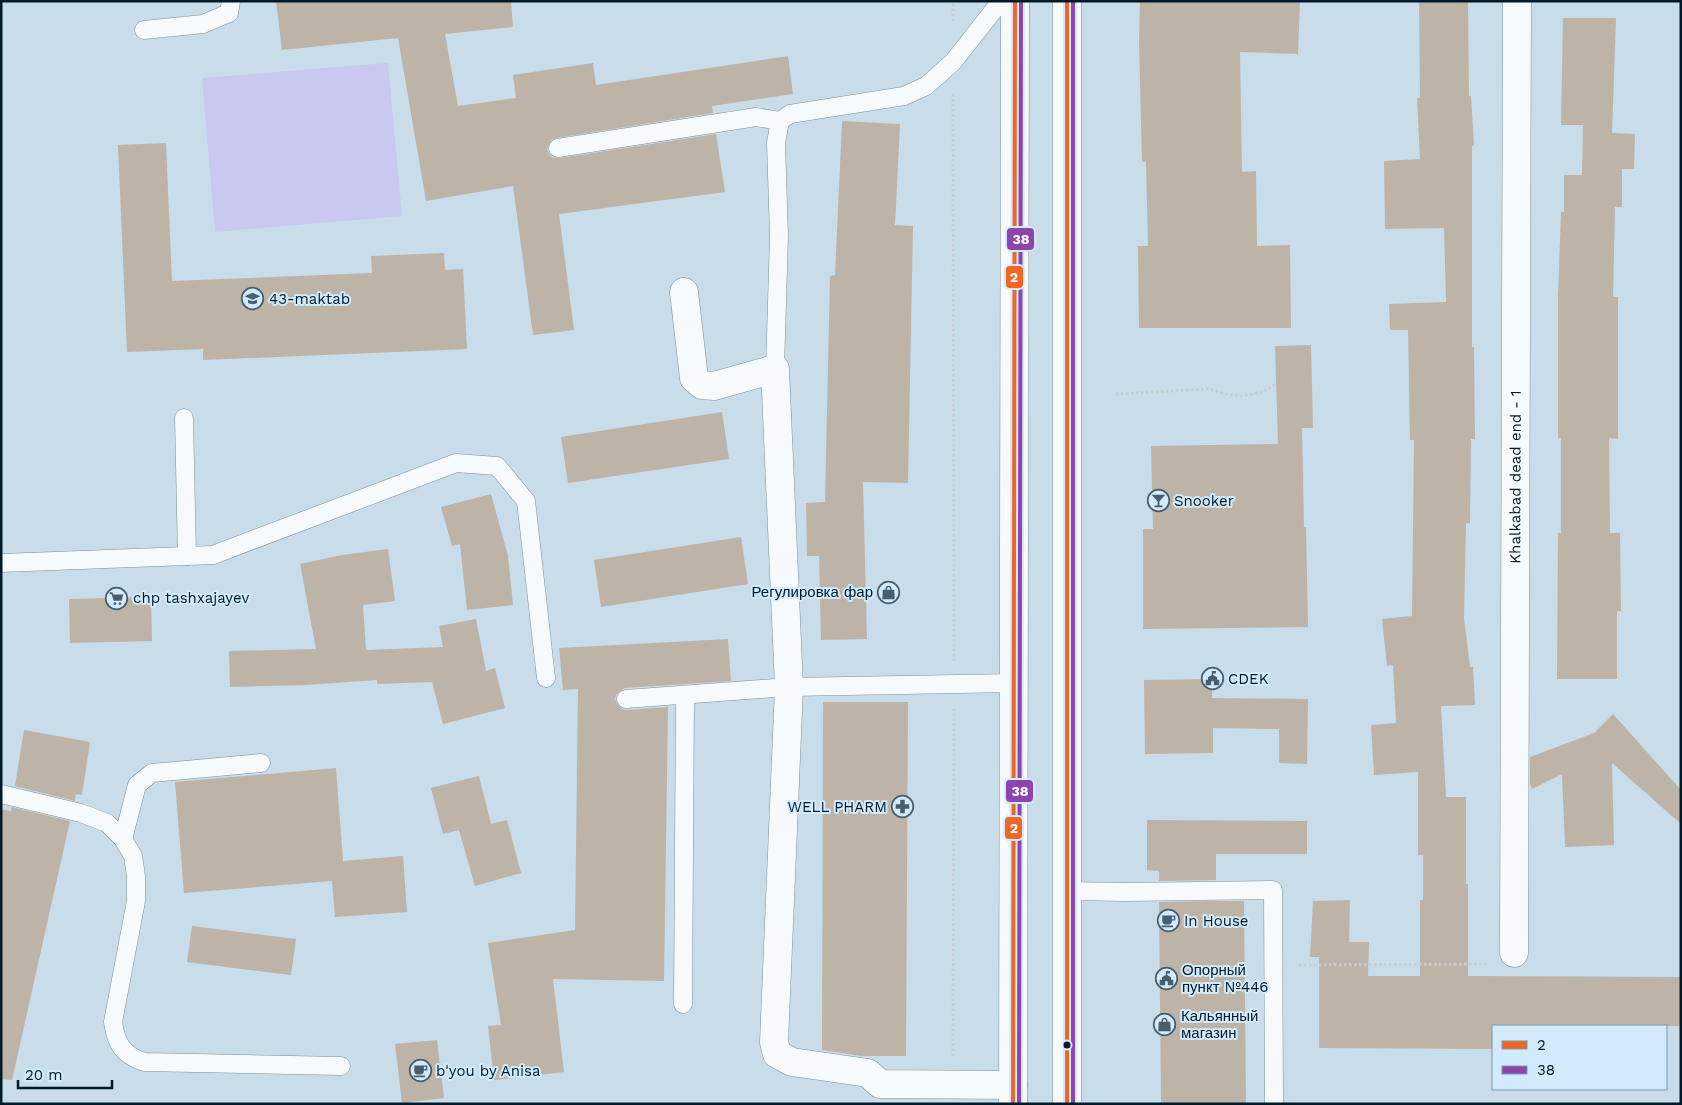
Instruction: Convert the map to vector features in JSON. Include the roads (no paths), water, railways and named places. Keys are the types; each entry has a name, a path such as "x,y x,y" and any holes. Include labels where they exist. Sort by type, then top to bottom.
{"main road":[{"path":"684,292 694,378 702,385 714,386 775,369 789,687 774,1042 777,1054 792,1062 868,1073 880,1084 953,1084 1013,1094 1016,1"},
{"path":"1066,1104 1067,1"},
{"name":"Khalkabad dead end - 1","path":"1514,953 1516,1"}],"lane":[{"path":"144,30 203,24 229,13 231,1"},
{"path":"558,148 756,117 780,121 790,114 904,96 926,86 953,62 1001,1"},
{"path":"775,369 779,236 776,143 780,121"},
{"path":"184,418 187,556"},
{"path":"1,563 213,555 456,463 497,466 526,501 546,678"},
{"path":"626,699 789,687 954,686 1014,683"},
{"path":"683,1004 685,695"},
{"path":"123,839 137,785 152,773 261,763"},
{"path":"1,794 81,813 107,823 123,839 133,856 136,876 136,901 114,1022 115,1036 131,1058 144,1062 341,1066"},
{"path":"1066,891 1273,890 1274,1104"}],"place":[{"name":"43-maktab","path":"253,299"},
{"name":"Snooker","path":"1158,501"},
{"name":"Регулировка фар","path":"889,592"},
{"name":"chp tashxajayev","path":"117,598"},
{"name":"CDEK","path":"1212,679"},
{"name":"WELL PHARM","path":"903,807"},
{"name":"In House","path":"1168,921"},
{"name":"Опорный пункт №446","path":"1166,979"},
{"name":"Кальянный магазин","path":"1165,1025"},
{"name":"b'you by Anisa","path":"420,1071"}]}
